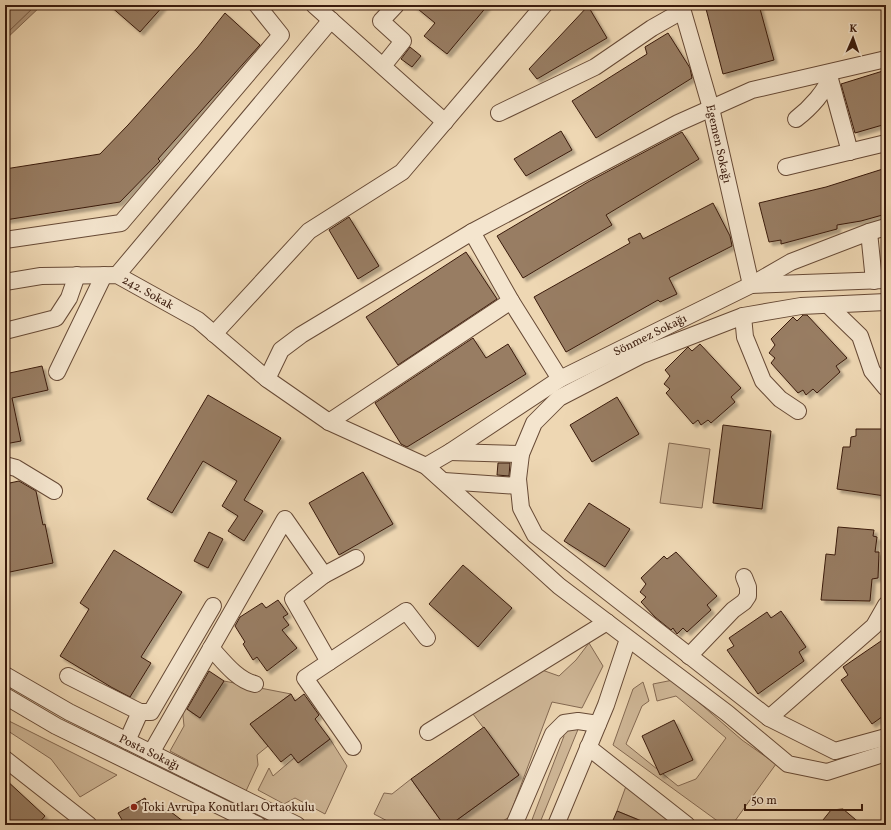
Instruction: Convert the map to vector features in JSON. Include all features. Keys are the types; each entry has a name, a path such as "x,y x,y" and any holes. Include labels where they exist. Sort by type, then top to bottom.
{"street":[{"path":"5,240 121,223 281,34 257,5"},
{"path":"314,5 445,122"},
{"path":"382,66 404,41 381,21 396,5"},
{"path":"214,334 309,232 402,172 544,5"},
{"path":"499,113 595,67 681,8"},
{"name":"Egemen Sokağı","path":"681,8 711,108 751,285"},
{"path":"57,372 110,275 331,20"},
{"path":"267,379 281,350 301,335 472,232 678,123 752,90 831,76 886,59"},
{"path":"796,119 807,109 831,76"},
{"path":"831,76 850,152"},
{"path":"786,167 886,143"},
{"name":"Sönmez Sokağı","path":"426,466 450,452 560,379 751,285 791,262 869,232 886,228"},
{"path":"472,232 511,301 560,379"},
{"path":"751,285 880,280 869,232"},
{"path":"5,331 56,318 70,298 77,275"},
{"name":"242. Sokak","path":"5,282 41,276 110,275 198,320 267,379 329,422 426,466 559,586 727,713 788,764 827,772 886,754"},
{"path":"329,422 511,301"},
{"path":"886,302 801,306 743,316 642,355 559,398 534,423 521,454 518,479 521,508 535,535 769,718 835,751 886,737"},
{"path":"828,305 860,336 872,371 886,388"},
{"path":"743,316 745,338 763,381 780,398 798,411"},
{"path":"450,452 521,454"},
{"path":"5,465 16,468 54,491"},
{"path":"444,481 518,486"},
{"path":"152,753 285,519 324,575"},
{"path":"329,662 293,599 324,575 356,558"},
{"path":"689,656 728,615 744,602 748,596 748,587 744,577"},
{"path":"769,718 874,626 886,605"},
{"path":"68,676 140,712 151,712 213,606"},
{"path":"353,747 305,678 406,611 427,638"},
{"path":"428,732 607,622"},
{"path":"556,825 606,705 628,639"},
{"path":"211,648 237,675 249,683 255,684"},
{"name":"Posta Sokağı","path":"5,675 69,712 297,825"},
{"name":"Posta Sokağı","path":"5,696 56,726 258,825"},
{"path":"127,741 140,712"},
{"path":"514,825 553,734 564,723 578,721 598,724"},
{"path":"588,747 686,825"},
{"path":"5,759 89,825"}],"shaded area":[{"path":"669,443 710,449 702,508 660,503"},
{"path":"589,643 603,666 582,708 552,702 509,817 497,825 450,825 519,775 473,714 542,670 559,676 576,660"},
{"path":"673,680 742,740 776,764 732,825 723,825 613,745 633,689 643,682 649,701 642,706 626,744 678,786 696,779 726,738 676,696 657,701 653,684"},
{"path":"224,681 291,694 250,724 268,746 257,755 258,765 246,791 170,751 184,726 182,706 200,718"},
{"path":"5,718 117,775 80,797 51,759 5,729"},
{"path":"557,724 579,727 539,825 530,825 564,736"},
{"path":"330,739 347,766 325,814 295,798 284,804 258,790 269,768 273,776 294,758 298,763"},
{"path":"411,779 444,825 395,825 374,814 384,793 392,794"},
{"path":"626,786 680,825 652,825 617,811"}],"water":[{"path":"5,5 42,5 5,40"}],"building":[{"path":"109,5 164,5 140,32"},
{"path":"413,5 488,5 447,54 424,36 435,23"},
{"path":"705,5 759,5 774,60 723,74"},
{"path":"588,6 607,38 537,79 529,69"},
{"path":"225,13 260,45 158,159 160,161 120,202 5,220 5,169 100,154 198,47"},
{"path":"668,33 690,68 692,78 596,138 572,101 647,54 645,47"},
{"path":"410,47 421,56 412,67 401,59"},
{"path":"886,70 886,124 855,133 841,84"},
{"path":"561,131 572,150 526,176 514,159"},
{"path":"682,132 699,159 606,215 612,225 523,278 497,236 588,182"},
{"path":"886,168 886,214 861,221 837,225 837,229 781,244 781,240 769,242 759,203 826,187"},
{"path":"713,203 730,236 732,246 669,278 677,294 660,302 658,300 566,352 534,297 630,243 628,239 640,233 643,239"},
{"path":"349,217 379,266 358,279 329,230"},
{"path":"466,252 497,299 398,365 366,317"},
{"path":"803,315 807,315 847,358 836,366 840,372 817,393 813,389 806,395 803,390 798,393 771,363 775,358 769,353 775,345 771,339 793,317 797,321"},
{"path":"473,338 486,358 508,344 526,374 407,447 401,444 375,403"},
{"path":"700,344 741,388 731,397 735,402 711,423 708,420 701,425 698,420 693,424 666,393 670,389 664,384 670,376 665,370 688,347 692,351"},
{"path":"42,366 48,390 12,398 21,441 5,444 5,374"},
{"path":"208,395 281,438 244,500 263,511 244,541 228,531 238,516 222,506 237,481 203,461 172,513 147,499"},
{"path":"617,397 639,434 592,462 570,425"},
{"path":"723,425 771,431 762,509 713,503"},
{"path":"856,429 885,429 885,496 837,489 843,447 850,447 851,437 856,436"},
{"path":"498,463 510,463 509,476 497,475"},
{"path":"363,472 393,524 339,555 309,503"},
{"path":"19,481 36,491 53,563 5,573 5,484"},
{"path":"589,503 630,529 605,567 564,541"},
{"path":"838,527 874,530 873,536 877,537 875,552 879,552 878,578 872,579 870,601 821,600 826,554 835,555"},
{"path":"209,532 223,539 208,568 194,561"},
{"path":"114,550 182,592 141,657 151,663 130,697 60,656 89,609 80,603"},
{"path":"676,552 717,596 707,605 711,610 687,632 683,628 677,634 673,628 671,630 655,617 641,602 646,597 640,592 646,584 641,578 664,556 667,559"},
{"path":"463,565 512,608 478,647 429,604"},
{"path":"278,600 288,614 283,617 289,625 282,630 297,648 267,671 257,657 253,660 243,644 245,642 235,626 240,617 262,603 266,608"},
{"path":"781,611 806,647 799,652 804,661 758,694 727,650 734,646 729,638 767,612 771,618"},
{"path":"881,641 886,648 886,714 872,724 841,680 848,675 843,667"},
{"path":"209,671 224,681 200,718 187,709"},
{"path":"291,694 295,701 304,694 319,715 315,719 330,739 298,763 291,754 281,762 250,724"},
{"path":"674,720 693,760 660,775 642,736"},
{"path":"484,727 519,775 450,825 444,825 411,779"},
{"path":"5,779 45,816 37,825 5,825"},
{"path":"145,798 150,808 161,808 171,812 188,825 125,825 118,813"},
{"path":"843,809 862,825 819,825 831,810"},
{"path":"617,811 651,825 611,825"}],"place":[{"name":"Toki Avrupa Konutları Ortaokulu","path":"134,807"}]}
